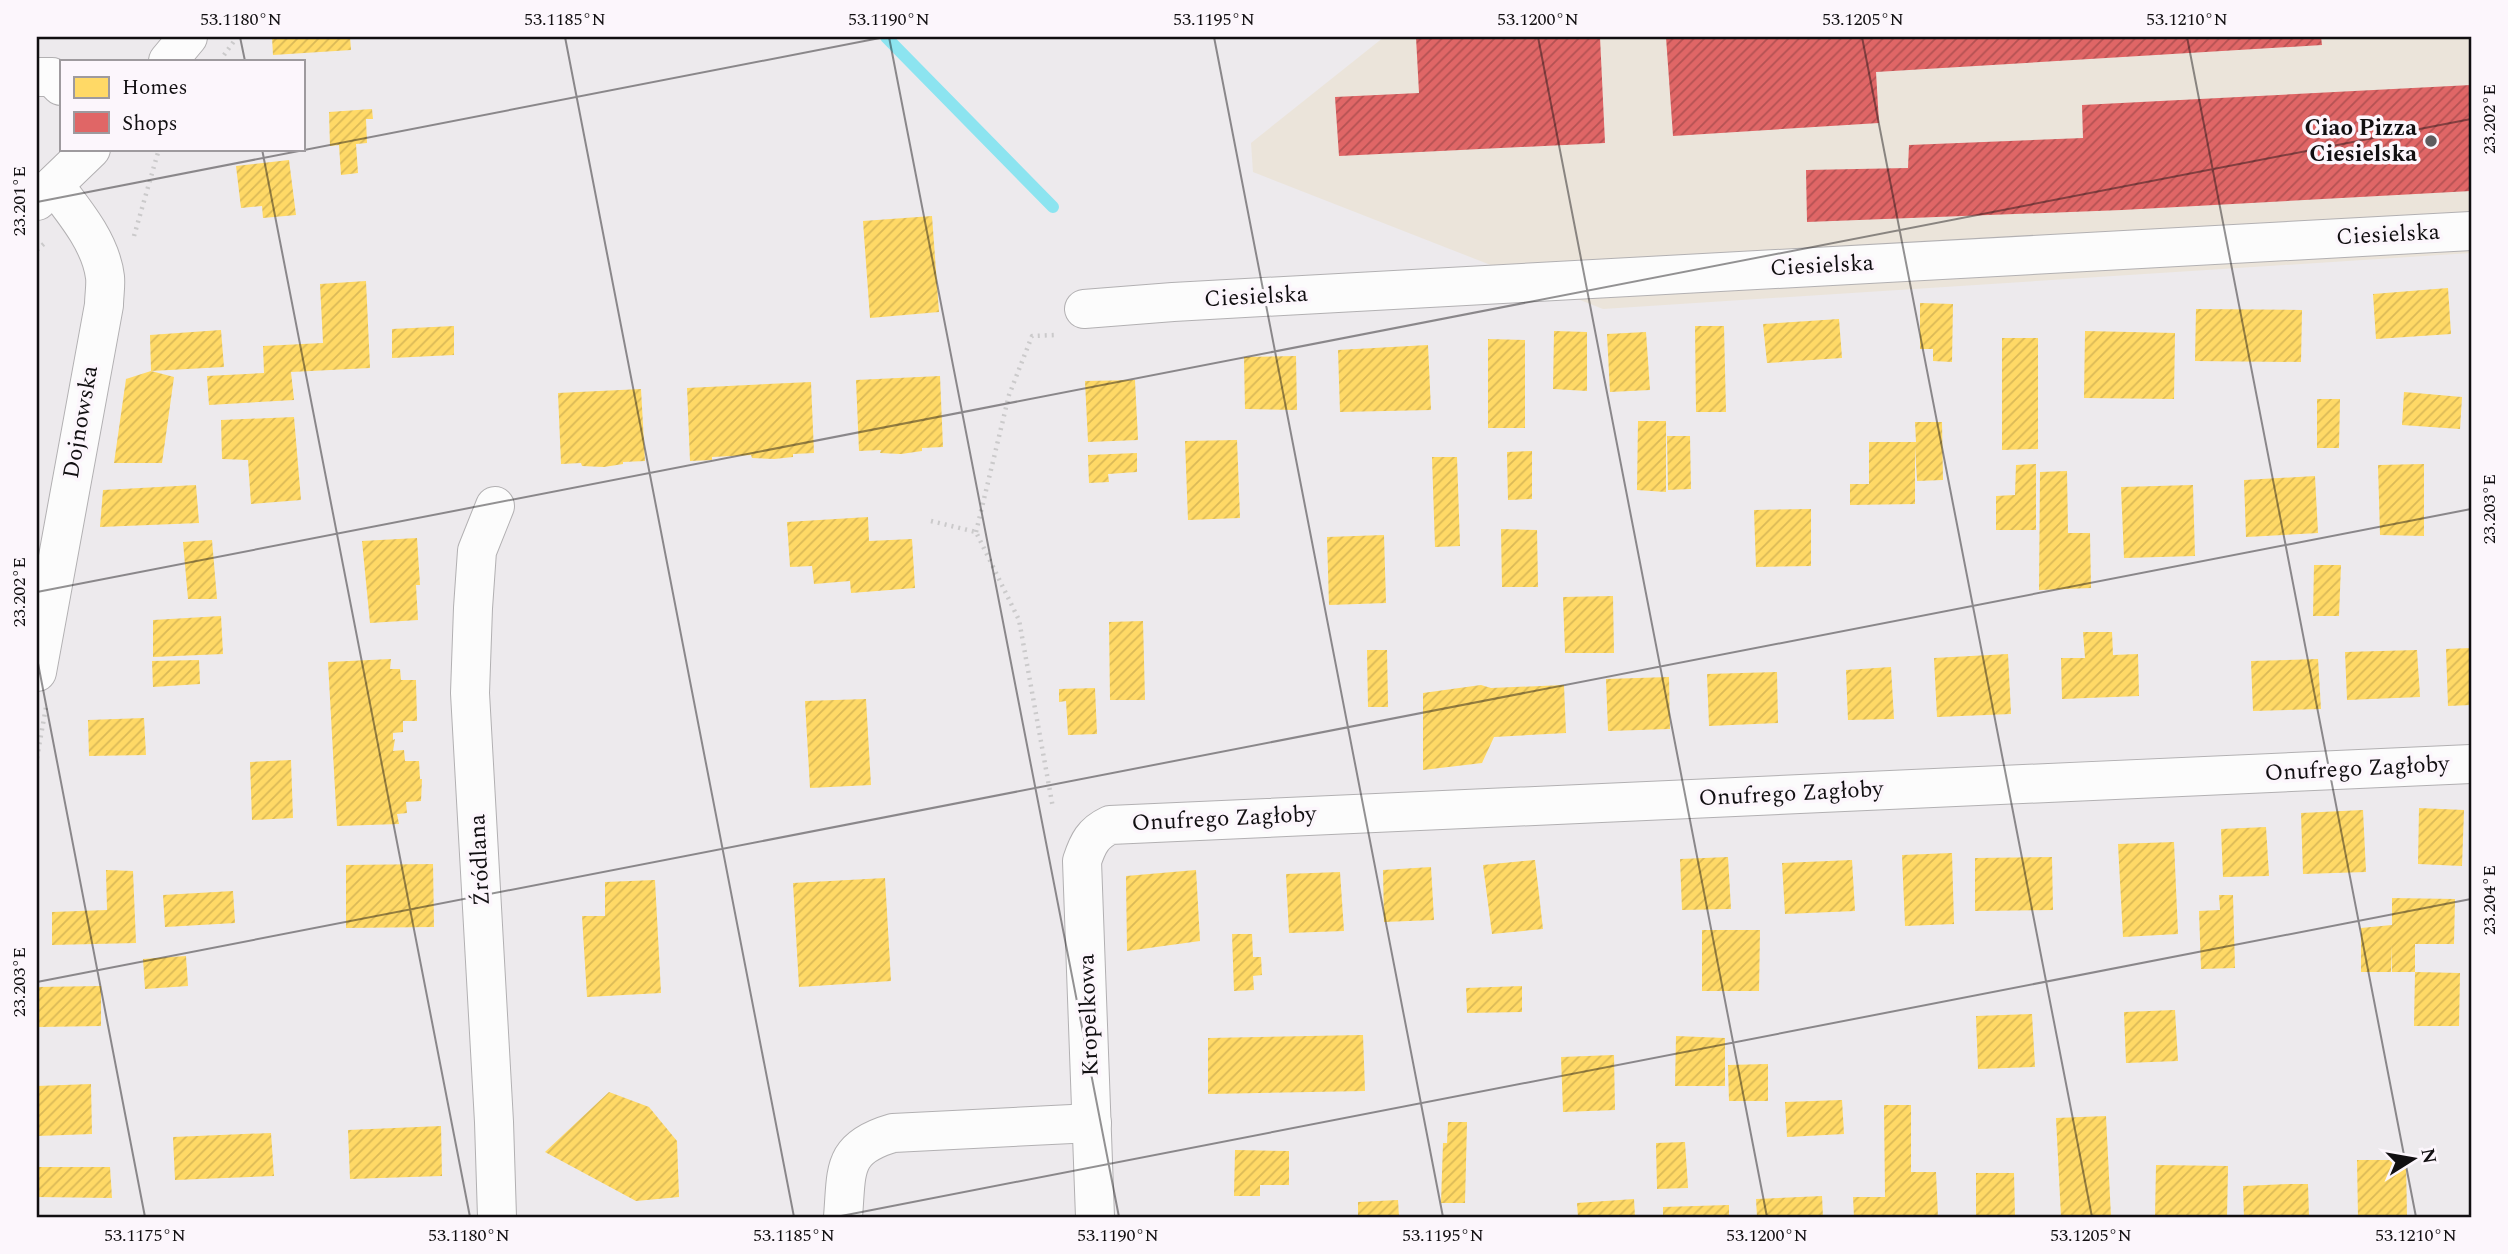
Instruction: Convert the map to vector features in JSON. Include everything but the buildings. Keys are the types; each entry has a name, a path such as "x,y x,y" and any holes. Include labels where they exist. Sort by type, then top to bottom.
{"main road":[{"path":"169,60 188,37"},
{"path":"37,77 51,77 60,85"},
{"path":"45,193 90,150"},
{"name":"Dojnowska","path":"37,672 104,304 105,277 100,257 83,227 45,193"},
{"name":"Ciesielska","path":"1072,322 1173,302 2471,231"},
{"name":"Źródlana","path":"495,506 477,551 470,693 497,1217"},
{"name":"Onufrego Zagłoby","path":"1111,825 2471,764"},
{"name":"Kropelkowa","path":"1095,1217 1082,861 1088,841 1111,825"},
{"path":"843,1217 848,1166 859,1148 874,1138 893,1133 1093,1123"}],"path":[{"path":"221,60 237,37"},
{"path":"1053,808 1019,620 976,532 1009,395 1032,336 1072,322"},
{"path":"931,521 976,532"}],"shaded area":[{"path":"1384,37 2471,37 2471,253 1603,309 1253,172 1251,143"}],"waterway":[{"path":"886,37 1053,207"}],"place":[{"name":"Ciao Pizza Ciesielska","path":"2431,141"}]}
